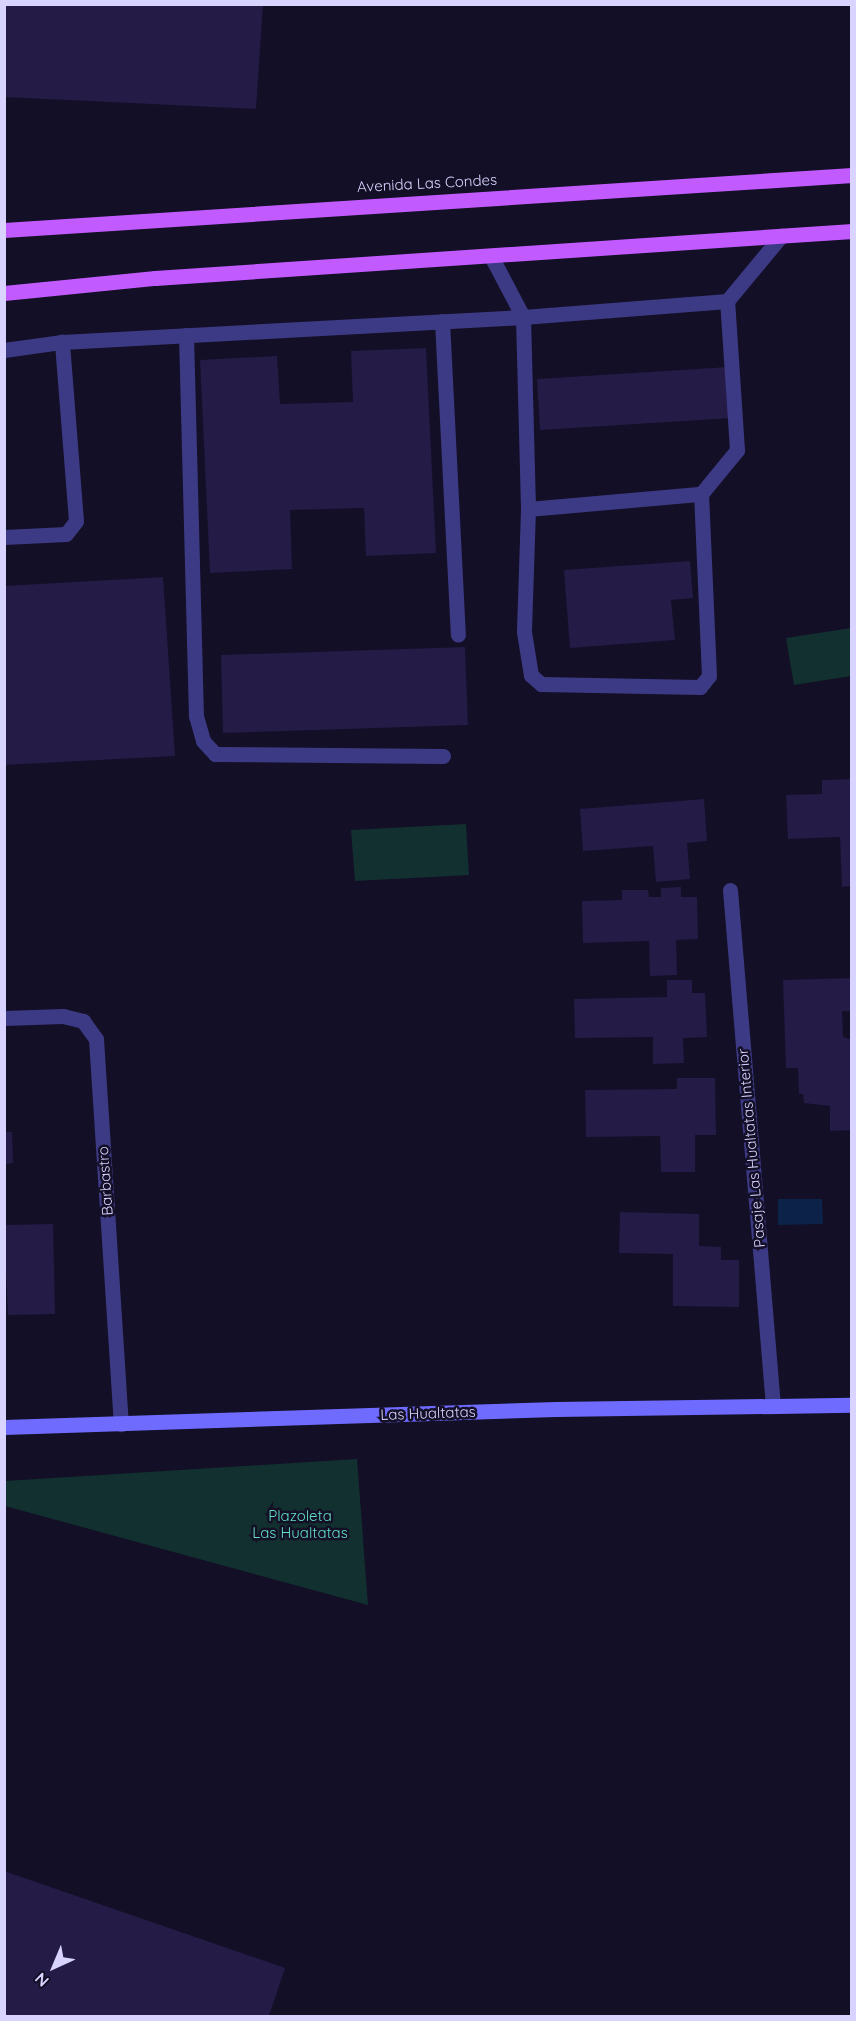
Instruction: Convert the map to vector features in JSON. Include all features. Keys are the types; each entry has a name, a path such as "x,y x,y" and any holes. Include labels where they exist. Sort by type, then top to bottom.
{"main road":[{"name":"Avenida Las Condes","path":"4,230 852,176"},
{"path":"4,293 143,279 852,231"}],"street":[{"path":"491,256 523,318 528,509 524,632 531,675 541,684 700,687 709,675 701,494 736,450 727,301 781,236"},
{"path":"4,350 63,342 523,318 727,301"},
{"path":"442,321 458,635"},
{"path":"186,335 196,716 203,741 215,754 443,756"},
{"path":"4,537 66,534 76,521 63,342"},
{"path":"528,509 701,494"},
{"name":"Pasaje Las Hualtatas Interior","path":"730,890 773,1406"},
{"name":"Barbastro","path":"4,1018 63,1016 83,1021 96,1039 121,1424"},
{"name":"Las Hualtatas","path":"4,1427 556,1409 852,1405"}],"green space":[{"path":"851,628 851,676 794,685 786,638"},
{"path":"466,824 469,875 355,881 351,830"},
{"name":"Plazoleta Las Hualtatas","path":"357,1459 368,1605 5,1506 5,1481"}],"water":[{"path":"778,1199 822,1199 823,1224 778,1225"}],"building":[{"path":"4,4 263,4 256,109 4,97"},
{"path":"426,348 436,553 366,556 364,508 290,510 292,569 210,573 200,360 277,356 280,404 353,402 351,351"},
{"path":"728,367 732,418 540,430 537,379"},
{"path":"690,561 693,598 671,600 675,640 570,648 564,570"},
{"path":"163,577 175,756 4,765 4,586"},
{"path":"465,647 468,725 223,733 221,655"},
{"path":"852,779 852,886 842,887 840,837 788,839 786,795 822,794 822,780"},
{"path":"704,799 707,841 687,843 690,879 656,882 653,846 583,851 580,809"},
{"path":"681,887 681,897 697,897 698,939 676,940 677,975 650,976 649,941 583,943 582,901 622,900 622,890 648,890 649,897 661,897 661,888"},
{"path":"851,978 852,1011 842,1011 843,1037 850,1039 852,1052 852,1130 830,1131 830,1106 804,1103 803,1094 799,1094 798,1068 786,1068 783,980"},
{"path":"667,980 692,980 692,993 705,993 707,1037 683,1038 684,1063 653,1064 653,1037 575,1038 574,999 667,997"},
{"path":"677,1078 715,1078 716,1135 695,1135 695,1172 661,1172 660,1136 586,1137 585,1090 677,1089"},
{"path":"4,1132 12,1132 13,1163 4,1164"},
{"path":"620,1212 699,1214 699,1246 721,1247 721,1260 739,1260 739,1307 673,1306 673,1254 619,1253"},
{"path":"53,1224 55,1314 8,1315 4,1225"},
{"path":"4,1871 285,1968 269,2016 4,2016"}]}
